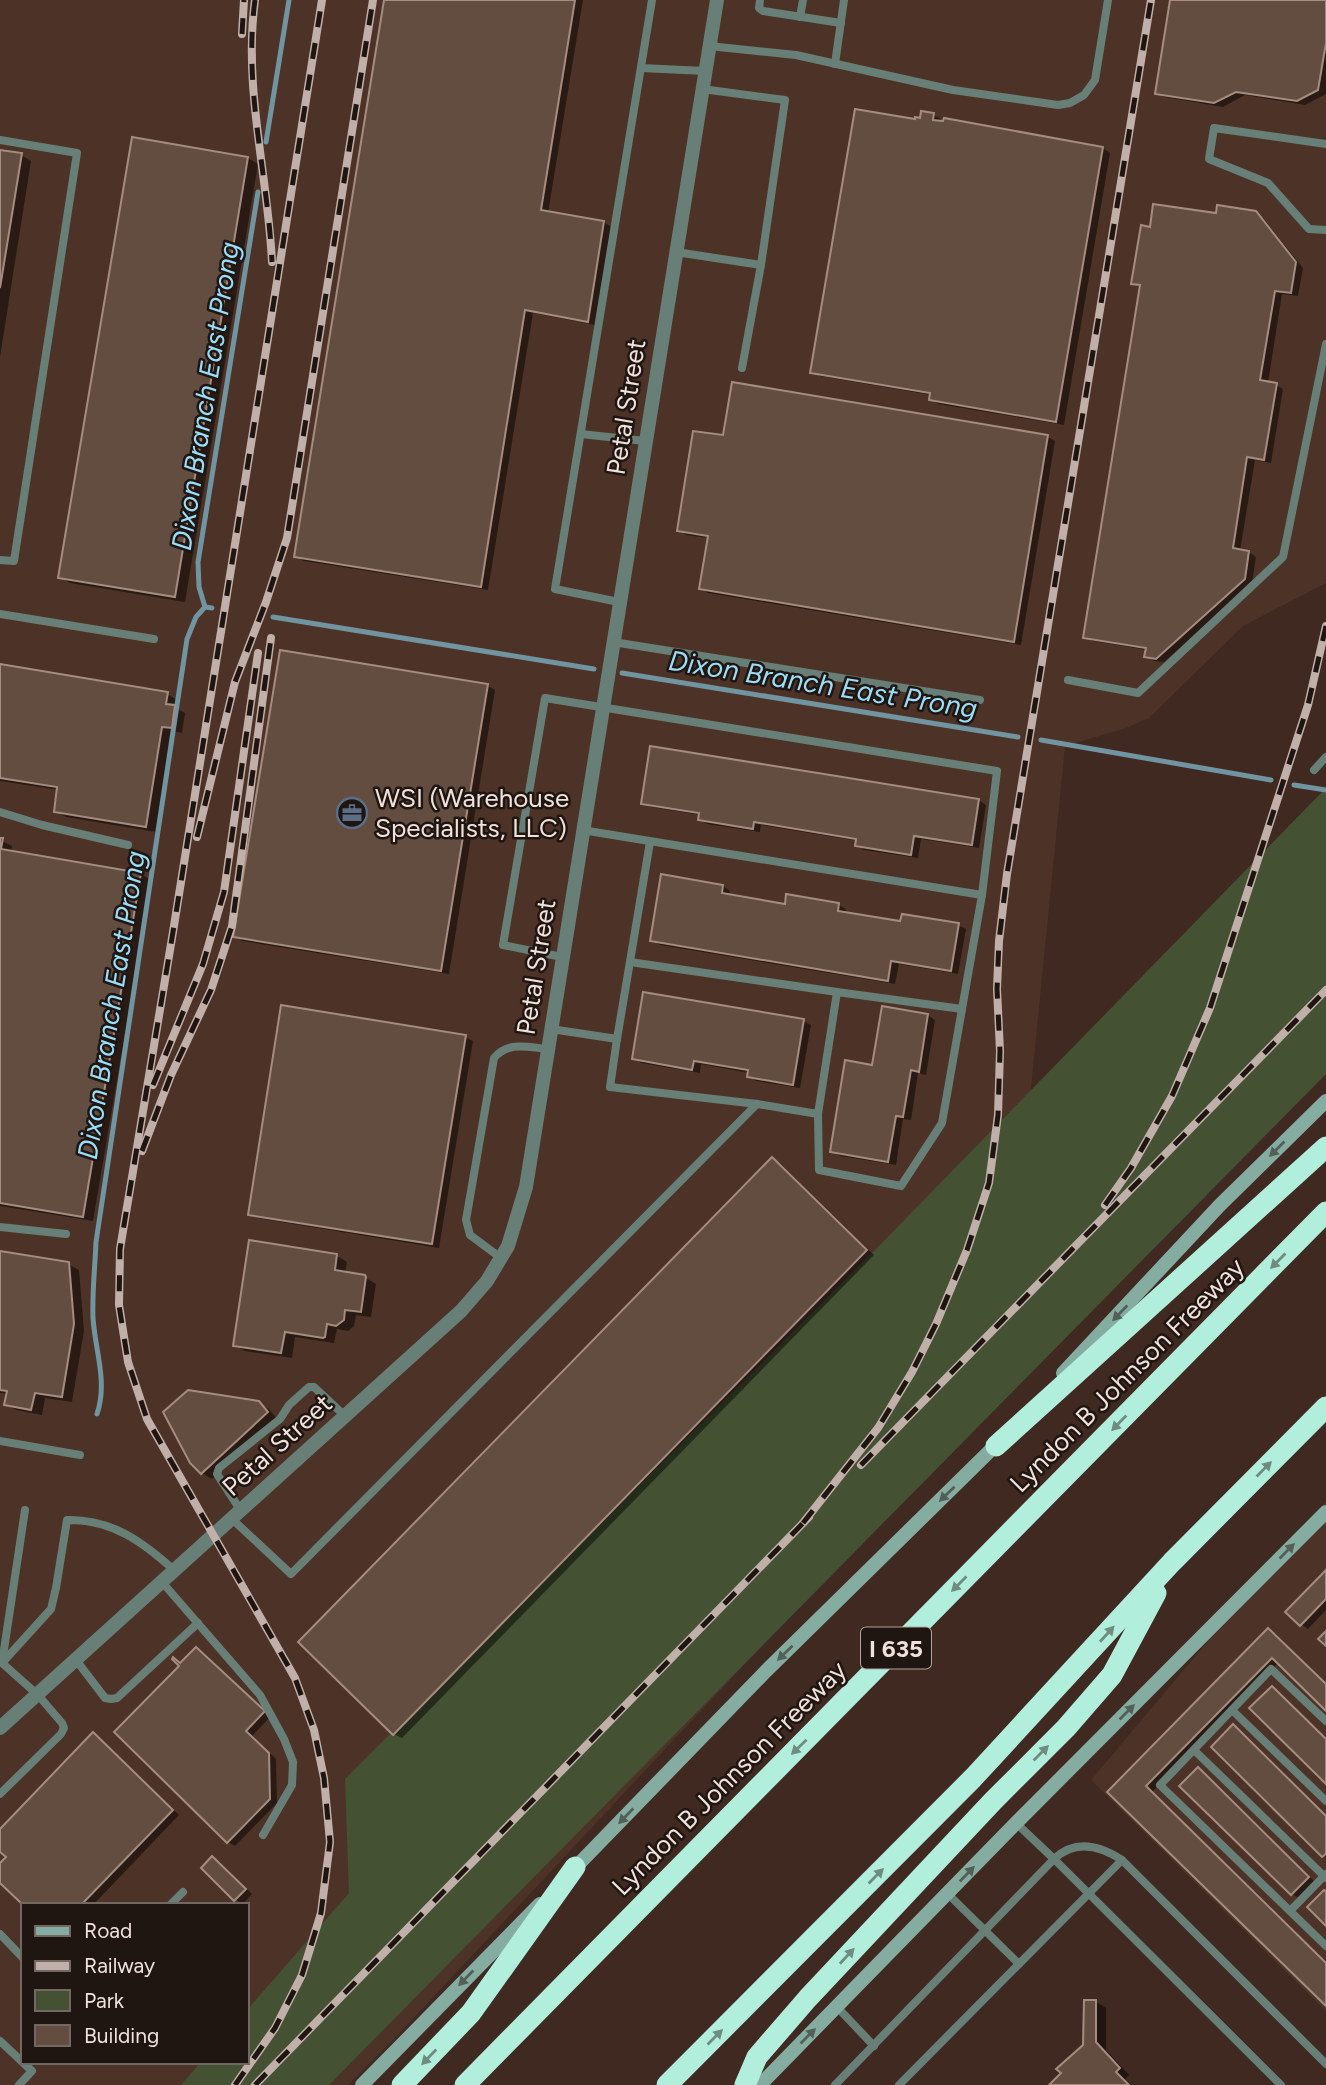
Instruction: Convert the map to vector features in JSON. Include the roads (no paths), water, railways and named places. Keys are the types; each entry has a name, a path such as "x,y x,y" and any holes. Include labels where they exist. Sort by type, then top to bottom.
{"highway":[{"path":"996,1446 1326,1147"},
{"name":"Lyndon B Johnson Freeway","path":"466,2085 1326,1212"},
{"path":"667,2085 973,1778 1172,1562 1326,1407"},
{"path":"745,2085 757,2057 808,1998 993,1801 1066,1728 1112,1675 1172,1562"},
{"path":"402,2085 471,2013 575,1867"}],"main road":[{"path":"362,2085 766,1671 996,1446 1220,1205 1326,1101"},
{"path":"760,2085 1326,1512"}],"street":[{"name":"Petal Street","path":"0,1728 461,1311 487,1281 508,1247 526,1187 717,0"}],"lane":[{"path":"619,602 555,589 652,0"},
{"path":"760,0 759,8 763,11 841,23"},
{"path":"800,17 803,0"},
{"path":"835,64 844,0"},
{"path":"709,46 796,55 953,90 1058,105 1070,103 1084,95 1095,80 1108,0"},
{"path":"641,68 705,72"},
{"path":"702,89 785,100 761,265 742,368"},
{"path":"1326,144 1214,128 1209,159 1268,183 1309,229 1326,230"},
{"path":"0,140 77,153 13,561 0,560"},
{"path":"676,252 761,265"},
{"path":"1068,680 1139,693 1283,557 1326,344"},
{"path":"581,434 645,441"},
{"path":"0,614 154,639"},
{"path":"613,642 980,699"},
{"path":"562,957 503,945 545,698 998,771 982,895 942,1123 901,1186 818,1170 818,1114 837,992"},
{"path":"1314,770 1326,757"},
{"path":"0,811 42,825 128,845"},
{"path":"582,830 982,895"},
{"path":"650,842 610,1087 818,1114"},
{"path":"630,962 962,1009"},
{"path":"551,1029 617,1039"},
{"path":"501,1258 470,1235 466,1220 494,1058 500,1051 511,1046 548,1049"},
{"path":"345,1416 314,1387 309,1387 289,1405 279,1419 219,1468 217,1474 237,1515 291,1574 757,1104"},
{"path":"0,1227 66,1234"},
{"path":"0,1441 80,1455"},
{"path":"1,1664 25,1510"},
{"path":"1,1664 51,1609 67,1520 102,1525 129,1534 175,1571"},
{"path":"162,1582 260,1695 293,1762 292,1785 263,1835"},
{"path":"76,1660 105,1698 117,1698 198,1623"},
{"path":"0,1794 64,1728 37,1695 1,1664"},
{"path":"1326,1721 1271,1669 1160,1785 1326,1945"},
{"path":"1232,1710 1326,1801"},
{"path":"1194,1750 1325,1876 1290,1911"},
{"path":"1016,1823 1281,2085"},
{"path":"835,2085 1054,1859 1064,1850 1086,1846 1107,1850 1122,1860 1326,2064"},
{"path":"899,2085 1122,1860"},
{"path":"172,1903 183,1892"},
{"path":"948,1894 1019,1964"},
{"path":"0,1934 21,1956"},
{"path":"837,2007 874,2046"},
{"path":"0,2041 21,2061"},
{"path":"19,2085 32,2071 25,2064"}],"waterway":[{"name":"Dixon Branch East Prong","path":"266,142 289,0"},
{"name":"Dixon Branch East Prong","path":"205,607 199,587 198,562 258,192"},
{"name":"Dixon Branch East Prong","path":"97,1414 101,1390 93,1318 96,1242 187,639 196,617 205,607 212,608"},
{"name":"Dixon Branch East Prong","path":"273,617 594,669"},
{"name":"Dixon Branch East Prong","path":"622,673 1018,737"},
{"name":"Dixon Branch East Prong","path":"1041,740 1271,780"},
{"name":"Dixon Branch East Prong","path":"1294,785 1326,790"}],"railway":[{"path":"242,34 244,0"},
{"path":"255,0 252,33 254,99 272,262"},
{"path":"235,2085 275,2028 302,1975 321,1913 330,1842 324,1778 314,1730 295,1678 147,1419 128,1362 119,1305 120,1249 322,0"},
{"path":"197,837 235,682 287,538 373,0"},
{"path":"803,1523 878,1428 912,1372 936,1324 967,1250 989,1183 998,1115 1000,1051 997,989 999,941 1007,874 1151,0"},
{"path":"1105,1205 1131,1168 1172,1096 1210,1008 1308,705 1326,626"},
{"path":"142,1151 171,1075 211,990 232,926 271,638"},
{"path":"153,1085 203,964 224,892 258,653"},
{"path":"861,1465 1326,990"},
{"path":"255,2085 809,1517"}],"place":[{"name":"WSI (Warehouse Specialists, LLC)","path":"352,813"}]}
